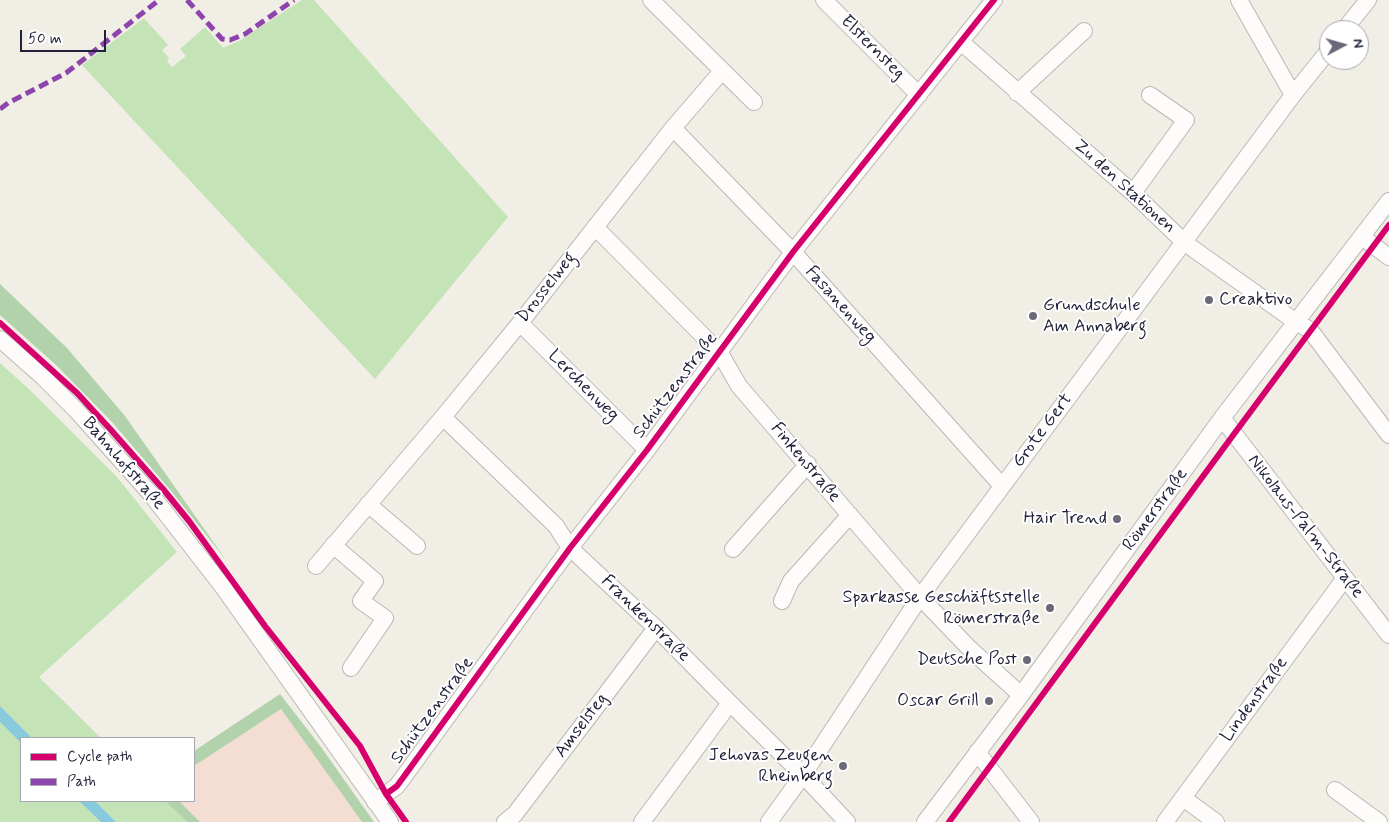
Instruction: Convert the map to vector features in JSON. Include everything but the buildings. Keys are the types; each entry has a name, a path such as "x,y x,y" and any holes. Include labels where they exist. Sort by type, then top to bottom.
{"street":[{"path":"651,0 754,102"},
{"name":"Elsternsteg","path":"824,0 920,95"},
{"path":"1239,0 1293,95"},
{"path":"1352,20 1368,0"},
{"name":"Schützenstraße","path":"375,802 397,786 570,548 647,450 793,252 920,95 990,2"},
{"path":"1018,93 1084,31"},
{"name":"Zu den Stationen","path":"961,42 1133,193 1185,243 1310,330 1389,435"},
{"name":"Grote Gert","path":"769,822 803,775 920,597 1319,62"},
{"name":"Drosselweg","path":"316,566 443,417 674,128 722,71"},
{"path":"1133,193 1186,120 1150,95"},
{"name":"Fasanenweg","path":"674,128 793,252 1002,486"},
{"name":"Römerstraße","path":"926,822 1021,695 1222,418 1389,200"},
{"name":"Finkenstraße","path":"595,227 720,353 739,386 808,464 920,597 970,649 1021,695"},
{"path":"1362,236 1389,257"},
{"name":"Lerchenweg","path":"520,323 647,450"},
{"name":"Bahnhofstraße","path":"0,339 76,410 150,492 223,587 390,822"},
{"name":"Frankenstraße","path":"443,417 556,526 570,548 656,628 803,775 847,822"},
{"name":"Nikolaus-Palm-Straße","path":"1222,418 1389,635"},
{"path":"733,549 808,464"},
{"path":"368,504 417,546"},
{"path":"782,601 791,581 850,515"},
{"path":"333,545 375,582 360,600 385,618 351,668"},
{"name":"Lindenstraße","path":"1165,822 1345,578"},
{"name":"Amselsteg","path":"505,822 514,814 656,628"},
{"path":"642,822 730,703"},
{"path":"977,752 1031,822"},
{"path":"1335,790 1379,822"},
{"path":"1183,798 1216,822"}],"shaded area":[{"path":"281,709 362,822 200,822 180,802 195,802 195,765"}],"green space":[{"path":"302,0 314,0 508,217 375,379 82,65 144,18 168,45 162,50 169,58 167,61 172,67 186,56 180,49 205,27 223,48 239,41"},
{"path":"0,284 67,348 125,416 226,560 172,492 112,422 56,365 0,315"},
{"path":"0,363 31,391 117,477 177,552 39,677 100,737 31,737 0,706"},
{"path":"280,694 321,747 374,822 362,822 281,709 195,765 195,750"},
{"path":"0,722 20,742 20,802 80,802 101,822 0,822"},
{"path":"96,802 166,802 187,822 116,822"},
{"path":"166,802 180,802 200,822 187,822"}],"water":[{"path":"0,706 31,737 20,737 20,742 0,722"},
{"path":"80,802 96,802 116,822 101,822"}],"marked path":[{"path":"0,109 66,73 159,0"},
{"path":"187,0 222,39 230,40 245,34 294,0"}],"cycle path":[{"path":"386,794 397,786 570,548 647,450 793,252 994,0"},
{"path":"949,822 1389,225"},
{"path":"0,323 77,393 163,489 189,521 265,626 360,746 386,794 406,822"}],"place":[{"name":"Creaktivo","path":"1209,300"},
{"name":"Grundschule Am Annaberg","path":"1033,316"},
{"name":"Hair Trend","path":"1117,519"},
{"name":"Sparkasse Geschäftsstelle Römerstraße","path":"1050,608"},
{"name":"Deutsche Post","path":"1027,660"},
{"name":"Oscar Grill","path":"989,701"},
{"name":"Jehovas Zeugen Rheinberg","path":"843,766"}]}
